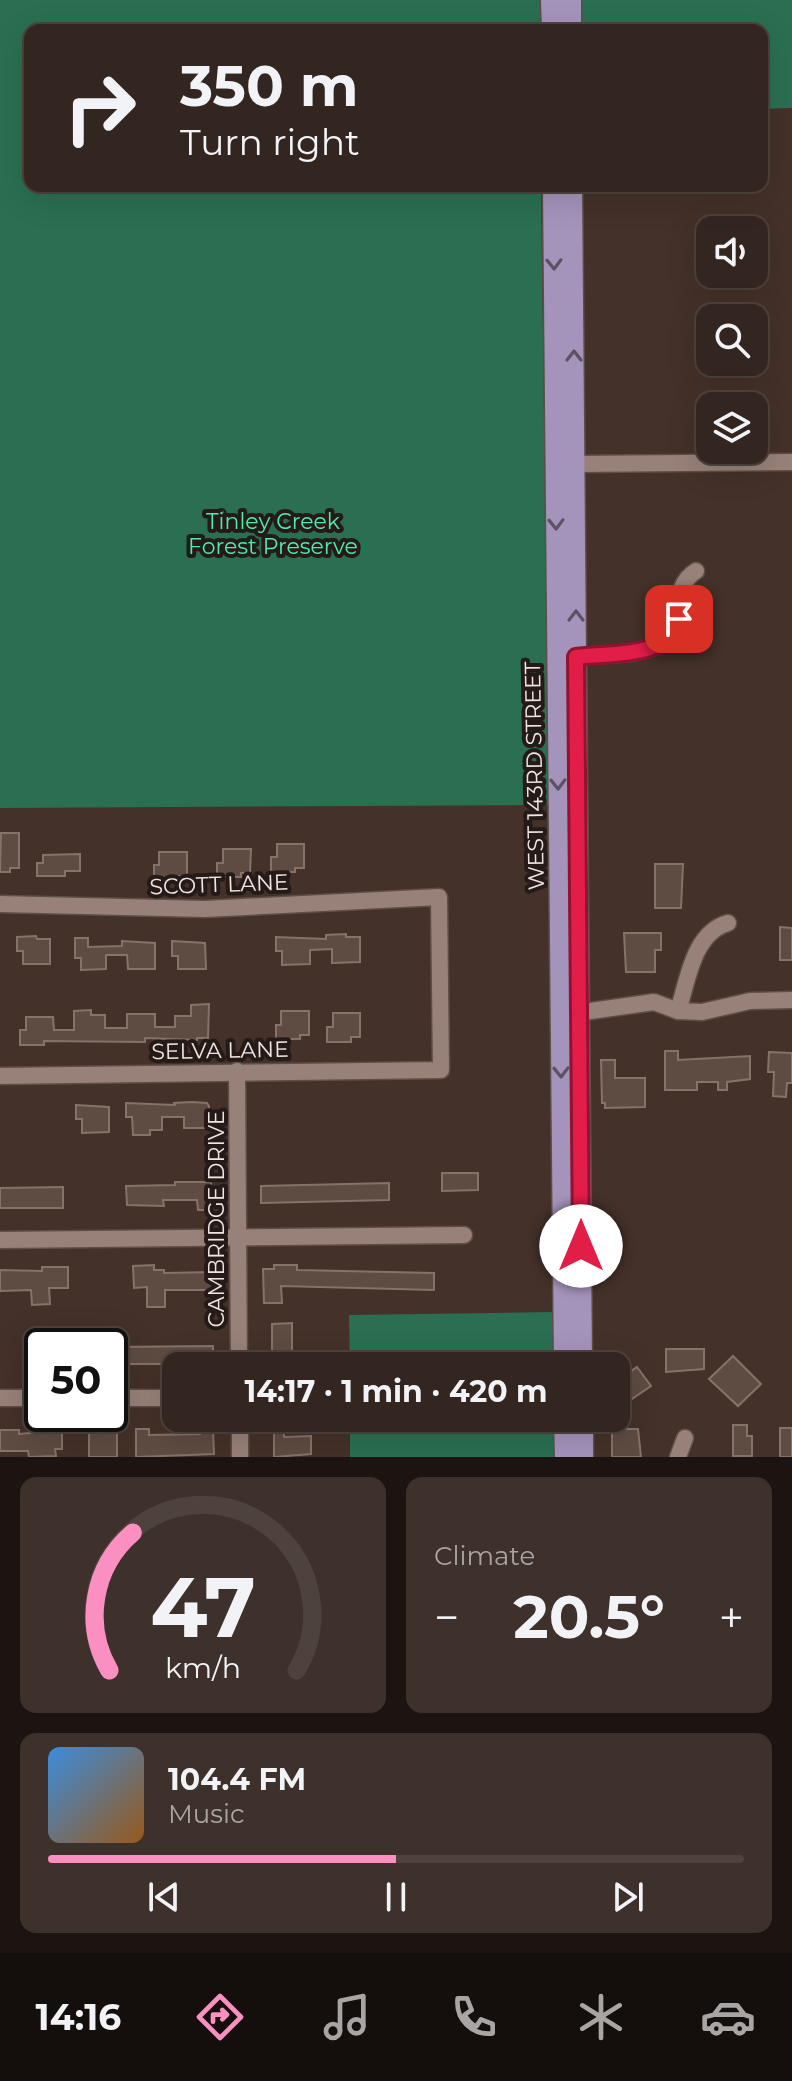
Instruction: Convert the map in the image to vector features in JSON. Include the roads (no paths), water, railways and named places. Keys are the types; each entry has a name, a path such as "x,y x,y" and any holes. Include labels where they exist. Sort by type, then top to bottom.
{"main road":[{"path":"551,0 552,24"},
{"path":"571,0 571,24"},
{"name":"WEST 143RD STREET","path":"553,192 570,1014 582,1352"},
{"name":"WEST 143RD STREET","path":"564,1352 576,657 572,192"},
{"path":"564,1432 565,1457"},
{"path":"583,1432 583,1457"}],"street":[{"path":"575,464 792,462"},
{"path":"576,657 643,650 667,639 675,633 685,577 696,571"},
{"name":"SCOTT LANE","path":"0,904 205,909 439,897 441,1070"},
{"path":"678,1011 697,951 706,934 728,923"},
{"path":"570,1014 654,1002 678,1011 702,1012 750,1001 792,1000"},
{"name":"SELVA LANE","path":"0,1076 441,1070"},
{"name":"CAMBRIDGE DRIVE","path":"237,1071 239,1352"},
{"path":"0,1240 464,1235"},
{"path":"0,1398 24,1398"},
{"path":"128,1398 162,1398"},
{"path":"240,1432 240,1457"},
{"path":"678,1457 685,1438"}],"park label":[{"name":"Tinley Creek Forest Preserve","path":"273,534"}]}
